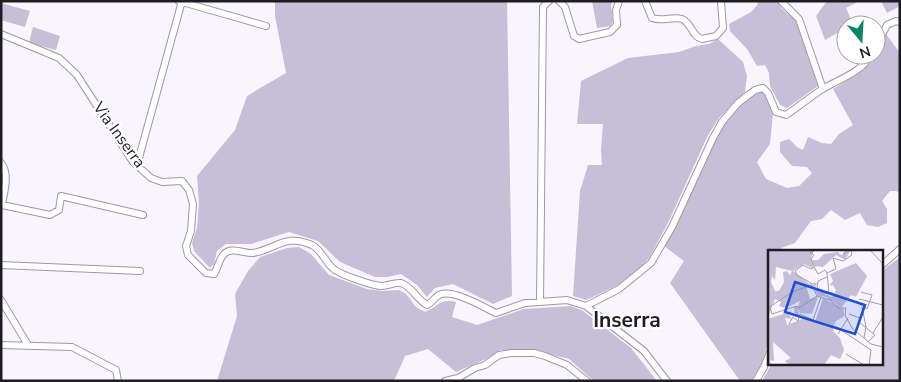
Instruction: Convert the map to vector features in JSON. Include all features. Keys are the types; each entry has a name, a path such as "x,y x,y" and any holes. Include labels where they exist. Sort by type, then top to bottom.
{"street":[{"path":"540,302 543,7 549,1"},
{"path":"559,1 565,7 574,36 579,39 610,32 615,29 617,26 616,10 619,1"},
{"path":"645,1 652,18 661,21 684,20 694,35 702,39 716,36 723,28 722,1"},
{"path":"781,1 799,19 823,89"},
{"path":"137,165 181,2 266,26"},
{"path":"886,27 896,21 900,22"},
{"name":"Via Inserra","path":"1,34 59,58 77,75 133,162 152,178 162,182 182,181 189,190 193,204 191,231 186,246 188,255 206,273 214,274 218,269 223,254 228,251 253,253 285,241 299,240 314,246 335,270 370,284 383,286 400,283 408,287 421,302 427,305 432,303 438,295 446,293 460,296 496,312 525,303 567,300 586,306 644,351 667,381"},
{"path":"586,306 619,289 651,263 672,227 713,138 722,122 738,104 755,90 763,88 768,93 776,112 786,115 823,89 846,78 862,65"},
{"path":"1,163 5,168 6,175 2,205 50,215 58,210 61,196 143,215"},
{"path":"884,263 900,249"},
{"path":"1,265 140,271"},
{"path":"1,300 28,345"},
{"path":"1,345 72,347 116,370 118,381"},
{"path":"446,381 459,379 475,368 485,366 499,355 511,353 534,353 545,356 567,365 587,381"},
{"path":"756,381 768,357"}],"shaded area":[{"path":"275,1 507,1 512,296 493,304 453,284 435,288 427,297 417,285 401,274 375,277 340,262 318,241 289,232 251,244 226,244 217,251 214,264 210,268 194,251 192,243 197,228 199,204 197,176 235,130 247,96 286,73 275,16"},
{"path":"592,1 612,1 613,22 610,26 597,28"},
{"path":"756,1 778,1 781,8 796,21 818,86 787,108 780,105 770,86 769,73 765,65 757,66 747,49 730,31 729,24 751,12 758,4"},
{"path":"827,1 859,1 846,8 849,15 836,15 836,34 825,40 816,16"},
{"path":"881,1 900,1 900,6 887,13"},
{"path":"1,3 30,11 25,27 1,20"},
{"path":"33,27 60,36 56,50 29,43"},
{"path":"886,34 900,53 900,193 890,191 882,201 887,209 887,223 878,227 867,225 860,213 845,220 831,210 822,219 811,221 795,243 781,248 782,250 768,250 768,343 761,365 751,381 740,381 670,283 684,261 664,246 683,211 717,137 726,122 749,98 763,91 773,113 770,144 757,162 766,179 787,188 799,186 812,173 807,167 792,166 780,152 780,142 789,139 803,150 808,137 822,143 831,144 839,134 853,125 833,89 857,75 869,65 886,65"},
{"path":"718,39 743,62 747,76 745,92 719,118 708,135 668,223 649,258 640,268 616,286 586,300 573,296 580,191 588,165 602,165 603,124 577,124 581,81 628,58 679,52 709,44"},
{"path":"299,247 311,254 329,275 367,289 382,291 399,290 406,294 416,307 425,312 442,302 456,302 452,317 477,325 524,309 571,306 583,311 631,348 657,381 594,381 569,359 530,349 500,350 486,359 456,372 428,349 405,356 394,381 217,381 237,316 235,294 248,271 260,257 287,248"},
{"path":"900,257 900,381 762,381 771,364 884,364 884,269"}],"district":[{"name":"Inserra","path":"627,320"}]}
